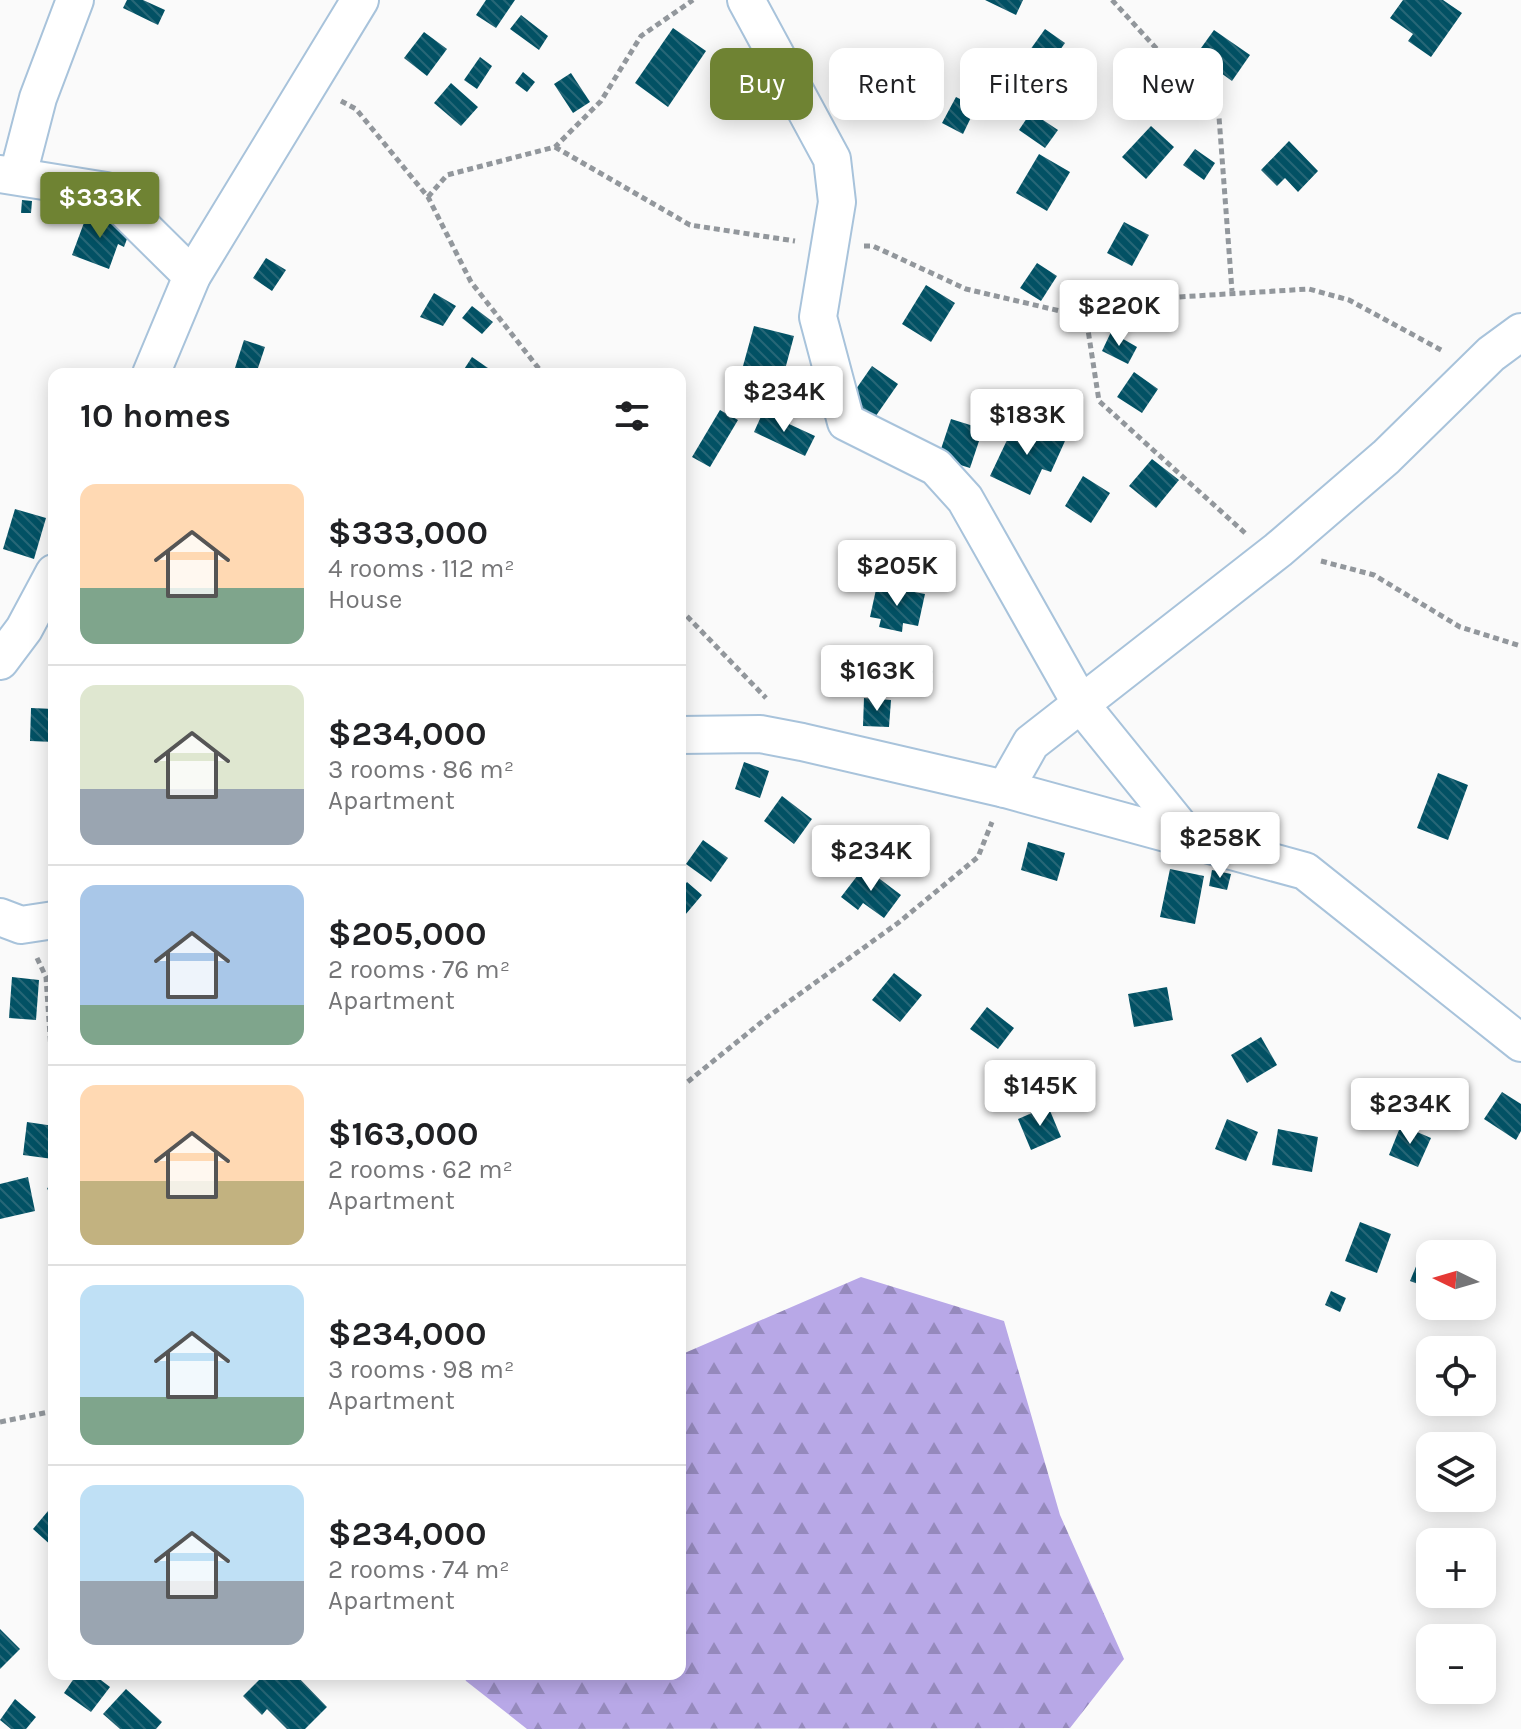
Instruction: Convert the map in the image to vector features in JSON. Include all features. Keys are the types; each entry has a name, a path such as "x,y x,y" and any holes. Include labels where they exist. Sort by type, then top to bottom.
{"street":[{"path":"75,0 9,174 106,191 192,276"},
{"path":"154,368 192,276 307,82 360,0"},
{"path":"746,0 832,159 837,202 818,317 846,422 936,467 965,499 1082,706 1188,837"},
{"path":"1005,789 1031,743 1278,550 1386,457 1491,354 1521,332"},
{"path":"0,661 12,623 48,580"},
{"path":"686,735 760,734 802,742 1005,789 1305,871 1521,1043"}],"path":[{"path":"428,197 447,175 555,147 601,101 641,36 693,0"},
{"path":"1112,0 1219,117 1232,291"},
{"path":"307,82 356,109 428,197 471,282 538,368"},
{"path":"555,147 690,225 828,246 873,246 966,289 1086,317 1112,301 1232,291 1309,289 1349,300 1447,353 1491,354"},
{"path":"1086,317 1099,401 1254,541 1374,575 1460,627 1521,646"},
{"path":"686,615 730,659 802,742"},
{"path":"686,1083 769,1016 898,923 978,857 1005,789"},
{"path":"25,920 46,977 48,1006"},
{"path":"0,1422 48,1412"}],"green space":[{"path":"861,1277 1004,1321 1060,1515 1124,1659 1070,1728 527,1729 466,1681 686,1680 686,1352"}],"building":[{"path":"127,0 143,0 165,10 158,25 123,8"},
{"path":"486,0 515,0 496,28 476,15"},
{"path":"985,0 1023,0 1016,15"},
{"path":"1403,0 1443,0 1462,13 1431,57 1408,41 1413,34 1390,18"},
{"path":"521,15 548,36 539,50 510,29"},
{"path":"673,28 706,51 668,107 635,83"},
{"path":"1045,29 1065,43 1061,48 1031,48"},
{"path":"1214,30 1250,55 1232,81 1223,74 1223,48 1201,48"},
{"path":"424,32 447,49 427,76 404,58"},
{"path":"480,57 492,66 477,89 464,80"},
{"path":"523,72 535,82 527,92 515,83"},
{"path":"571,73 590,102 573,113 554,84"},
{"path":"451,83 478,107 461,126 434,103"},
{"path":"956,97 960,99 960,120 970,120 963,134 942,123"},
{"path":"1026,120 1043,120 1058,130 1045,148 1019,130"},
{"path":"1151,126 1174,147 1146,179 1122,157"},
{"path":"1289,141 1318,171 1298,192 1285,178 1277,186 1261,170"},
{"path":"1195,149 1215,163 1204,180 1183,165"},
{"path":"1039,154 1070,172 1047,211 1016,193"},
{"path":"22,200 32,201 31,213 21,213"},
{"path":"88,212 131,228 124,247 118,244 109,269 72,255"},
{"path":"1124,222 1149,235 1132,266 1107,253"},
{"path":"266,258 286,270 272,291 253,278"},
{"path":"1037,263 1057,276 1041,301 1020,288"},
{"path":"926,285 955,303 931,342 902,324"},
{"path":"434,293 456,306 443,326 420,317"},
{"path":"472,306 493,322 482,334 462,318"},
{"path":"754,326 794,336 780,388 740,377"},
{"path":"1111,332 1137,347 1128,364 1102,351"},
{"path":"244,340 265,347 258,368 235,368"},
{"path":"472,357 488,368 465,368"},
{"path":"872,366 898,384 873,420 847,402"},
{"path":"1134,372 1158,389 1142,413 1117,397"},
{"path":"720,410 738,420 710,467 692,457"},
{"path":"763,412 815,436 805,456 754,432"},
{"path":"951,419 983,429 970,468 938,458"},
{"path":"1017,419 1065,441 1051,472 1042,469 1030,495 990,476"},
{"path":"1152,459 1179,480 1156,508 1129,486"},
{"path":"1083,476 1110,493 1091,523 1065,506"},
{"path":"15,509 46,518 34,559 3,549"},
{"path":"877,585 925,594 918,626 903,623 902,632 879,627 881,619 870,617"},
{"path":"915,664 933,671 926,692 907,685"},
{"path":"864,698 891,700 889,727 863,726"},
{"path":"31,708 48,709 48,742 30,741"},
{"path":"744,762 769,771 760,798 735,789"},
{"path":"1438,773 1468,785 1448,840 1417,828"},
{"path":"782,796 812,819 794,844 764,821"},
{"path":"703,840 728,858 711,882 686,864"},
{"path":"1028,842 1065,853 1057,881 1021,870"},
{"path":"864,867 901,895 884,918 863,903 858,910 841,897"},
{"path":"1170,869 1204,876 1195,924 1160,917"},
{"path":"1212,870 1231,874 1227,890 1209,886"},
{"path":"686,883 702,895 686,914"},
{"path":"894,973 922,995 900,1022 872,1000"},
{"path":"12,977 39,980 36,1020 9,1018"},
{"path":"1167,987 1173,1020 1134,1027 1128,994"},
{"path":"987,1007 1014,1028 998,1049 970,1029"},
{"path":"1261,1037 1277,1065 1247,1083 1231,1055"},
{"path":"1016,1067 1035,1089 1020,1102 1002,1080"},
{"path":"1502,1092 1521,1104 1521,1131 1516,1140 1484,1119"},
{"path":"1048,1106 1061,1137 1031,1150 1018,1119"},
{"path":"1227,1119 1258,1132 1246,1161 1215,1149"},
{"path":"27,1122 48,1125 48,1158 23,1155"},
{"path":"1401,1125 1431,1138 1418,1167 1389,1155"},
{"path":"1278,1129 1318,1137 1312,1172 1272,1165"},
{"path":"28,1177 35,1211 0,1219 0,1184"},
{"path":"1360,1222 1391,1234 1377,1273 1345,1261"},
{"path":"1416,1266 1416,1283 1410,1281"},
{"path":"1331,1291 1346,1298 1340,1312 1325,1305"},
{"path":"48,1511 48,1543 33,1529"},
{"path":"0,1629 20,1649 0,1669"},
{"path":"73,1680 101,1680 110,1687 91,1712 64,1693"},
{"path":"259,1680 301,1680 327,1707 305,1729 287,1729 267,1709 262,1715 243,1696"},
{"path":"126,1689 162,1722 156,1729 120,1729 103,1714"},
{"path":"15,1699 36,1717 26,1729 11,1729 0,1720"}]}
